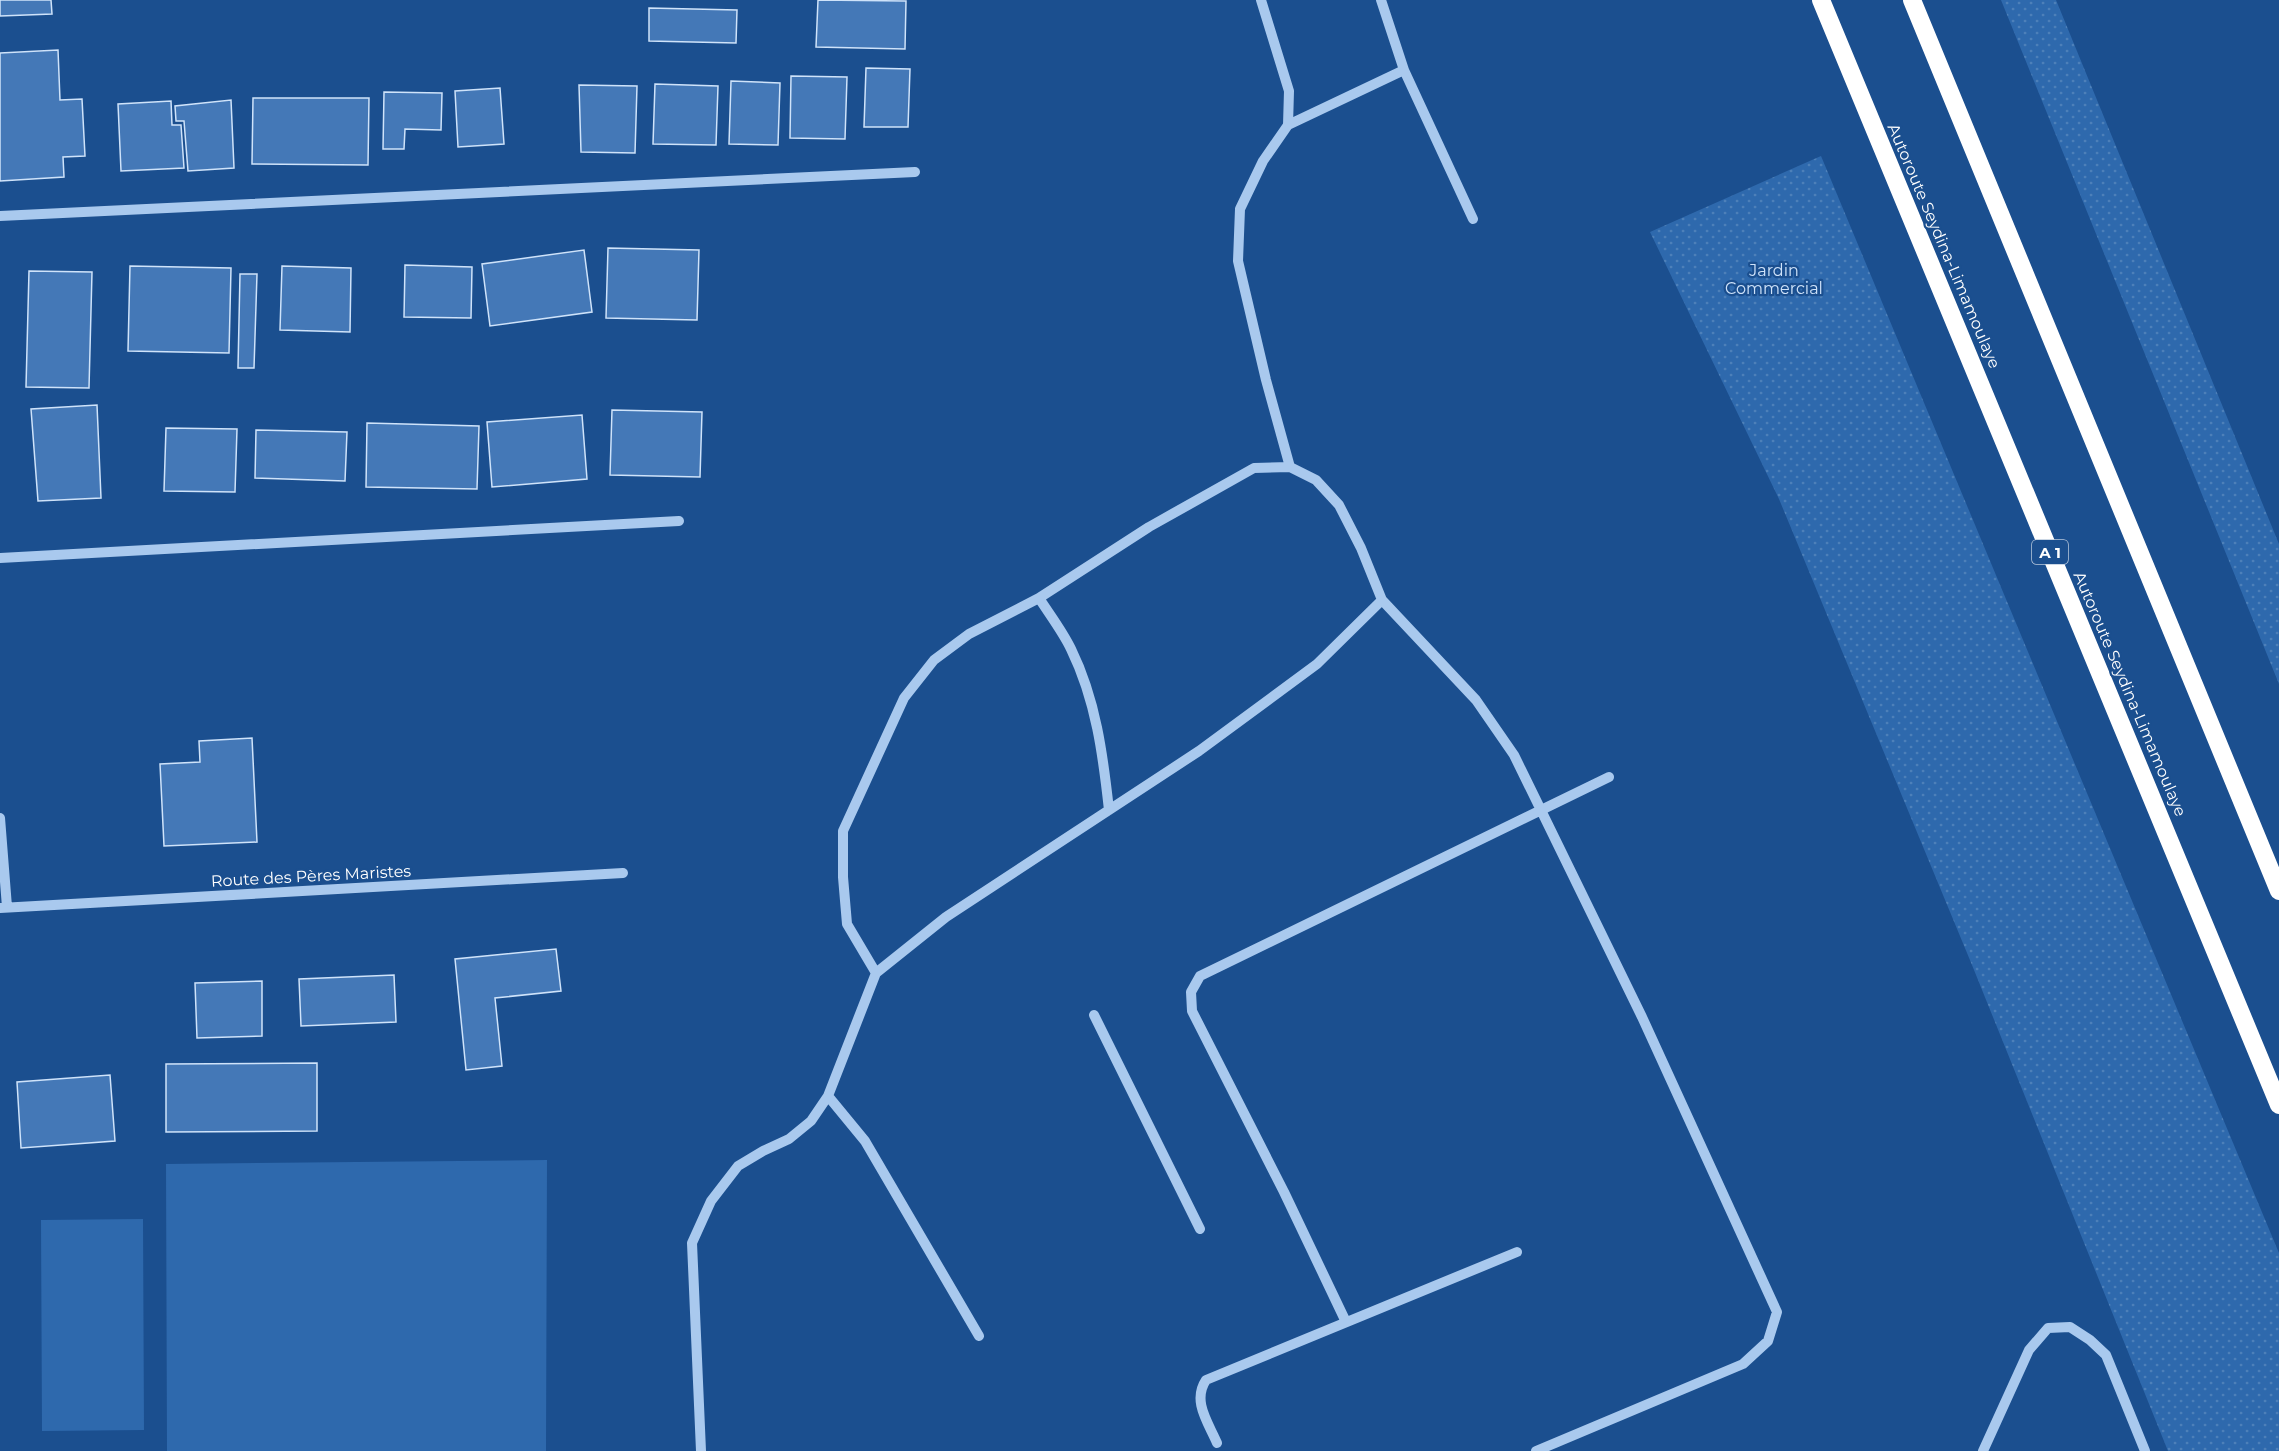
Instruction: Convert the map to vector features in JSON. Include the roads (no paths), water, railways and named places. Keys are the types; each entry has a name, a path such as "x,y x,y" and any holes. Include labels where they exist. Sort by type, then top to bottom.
{"highway":[{"name":"Autoroute Seydina-Limamoulaye","path":"1821,0 2279,1105"},
{"path":"1912,0 2279,891"}],"street":[{"path":"1261,0 1289,91 1288,125"},
{"path":"1381,0 1404,70 1473,219"},
{"path":"1290,466 1266,380 1238,261 1240,209 1263,161 1288,125 1404,70"},
{"path":"0,216 915,172"},
{"path":"876,973 847,924 843,877 843,831 904,698 934,660 969,634 1039,598 1149,526 1254,468 1290,466 1316,480 1338,505 1361,548 1382,600 1476,700 1514,755 1642,1017 1777,1312 1768,1341 1743,1364 1536,1451"},
{"path":"0,558 679,521"},
{"path":"1039,598 1071,649 1090,698 1101,741 1110,810"},
{"path":"701,1451 692,1243 711,1201 738,1166 763,1150 789,1139 811,1121 828,1096 876,973 946,917 1199,751 1317,664 1382,600"},
{"path":"1346,1322 1284,1192 1192,1011 1191,992 1200,976 1609,777"},
{"path":"0,818 4,908"},
{"name":"Route des Pères Maristes","path":"4,908 623,873"},
{"path":"1094,1015 1200,1229"},
{"path":"828,1096 871,1150 979,1336"},
{"path":"1216,1443 1200,1403 1199,1390 1206,1380 1517,1252"},
{"path":"1983,1451 2029,1350 2048,1328 2070,1327 2090,1340 2106,1355 2145,1451"}],"park label":[{"name":"Jardin Commercial","path":"1774,279"}]}
